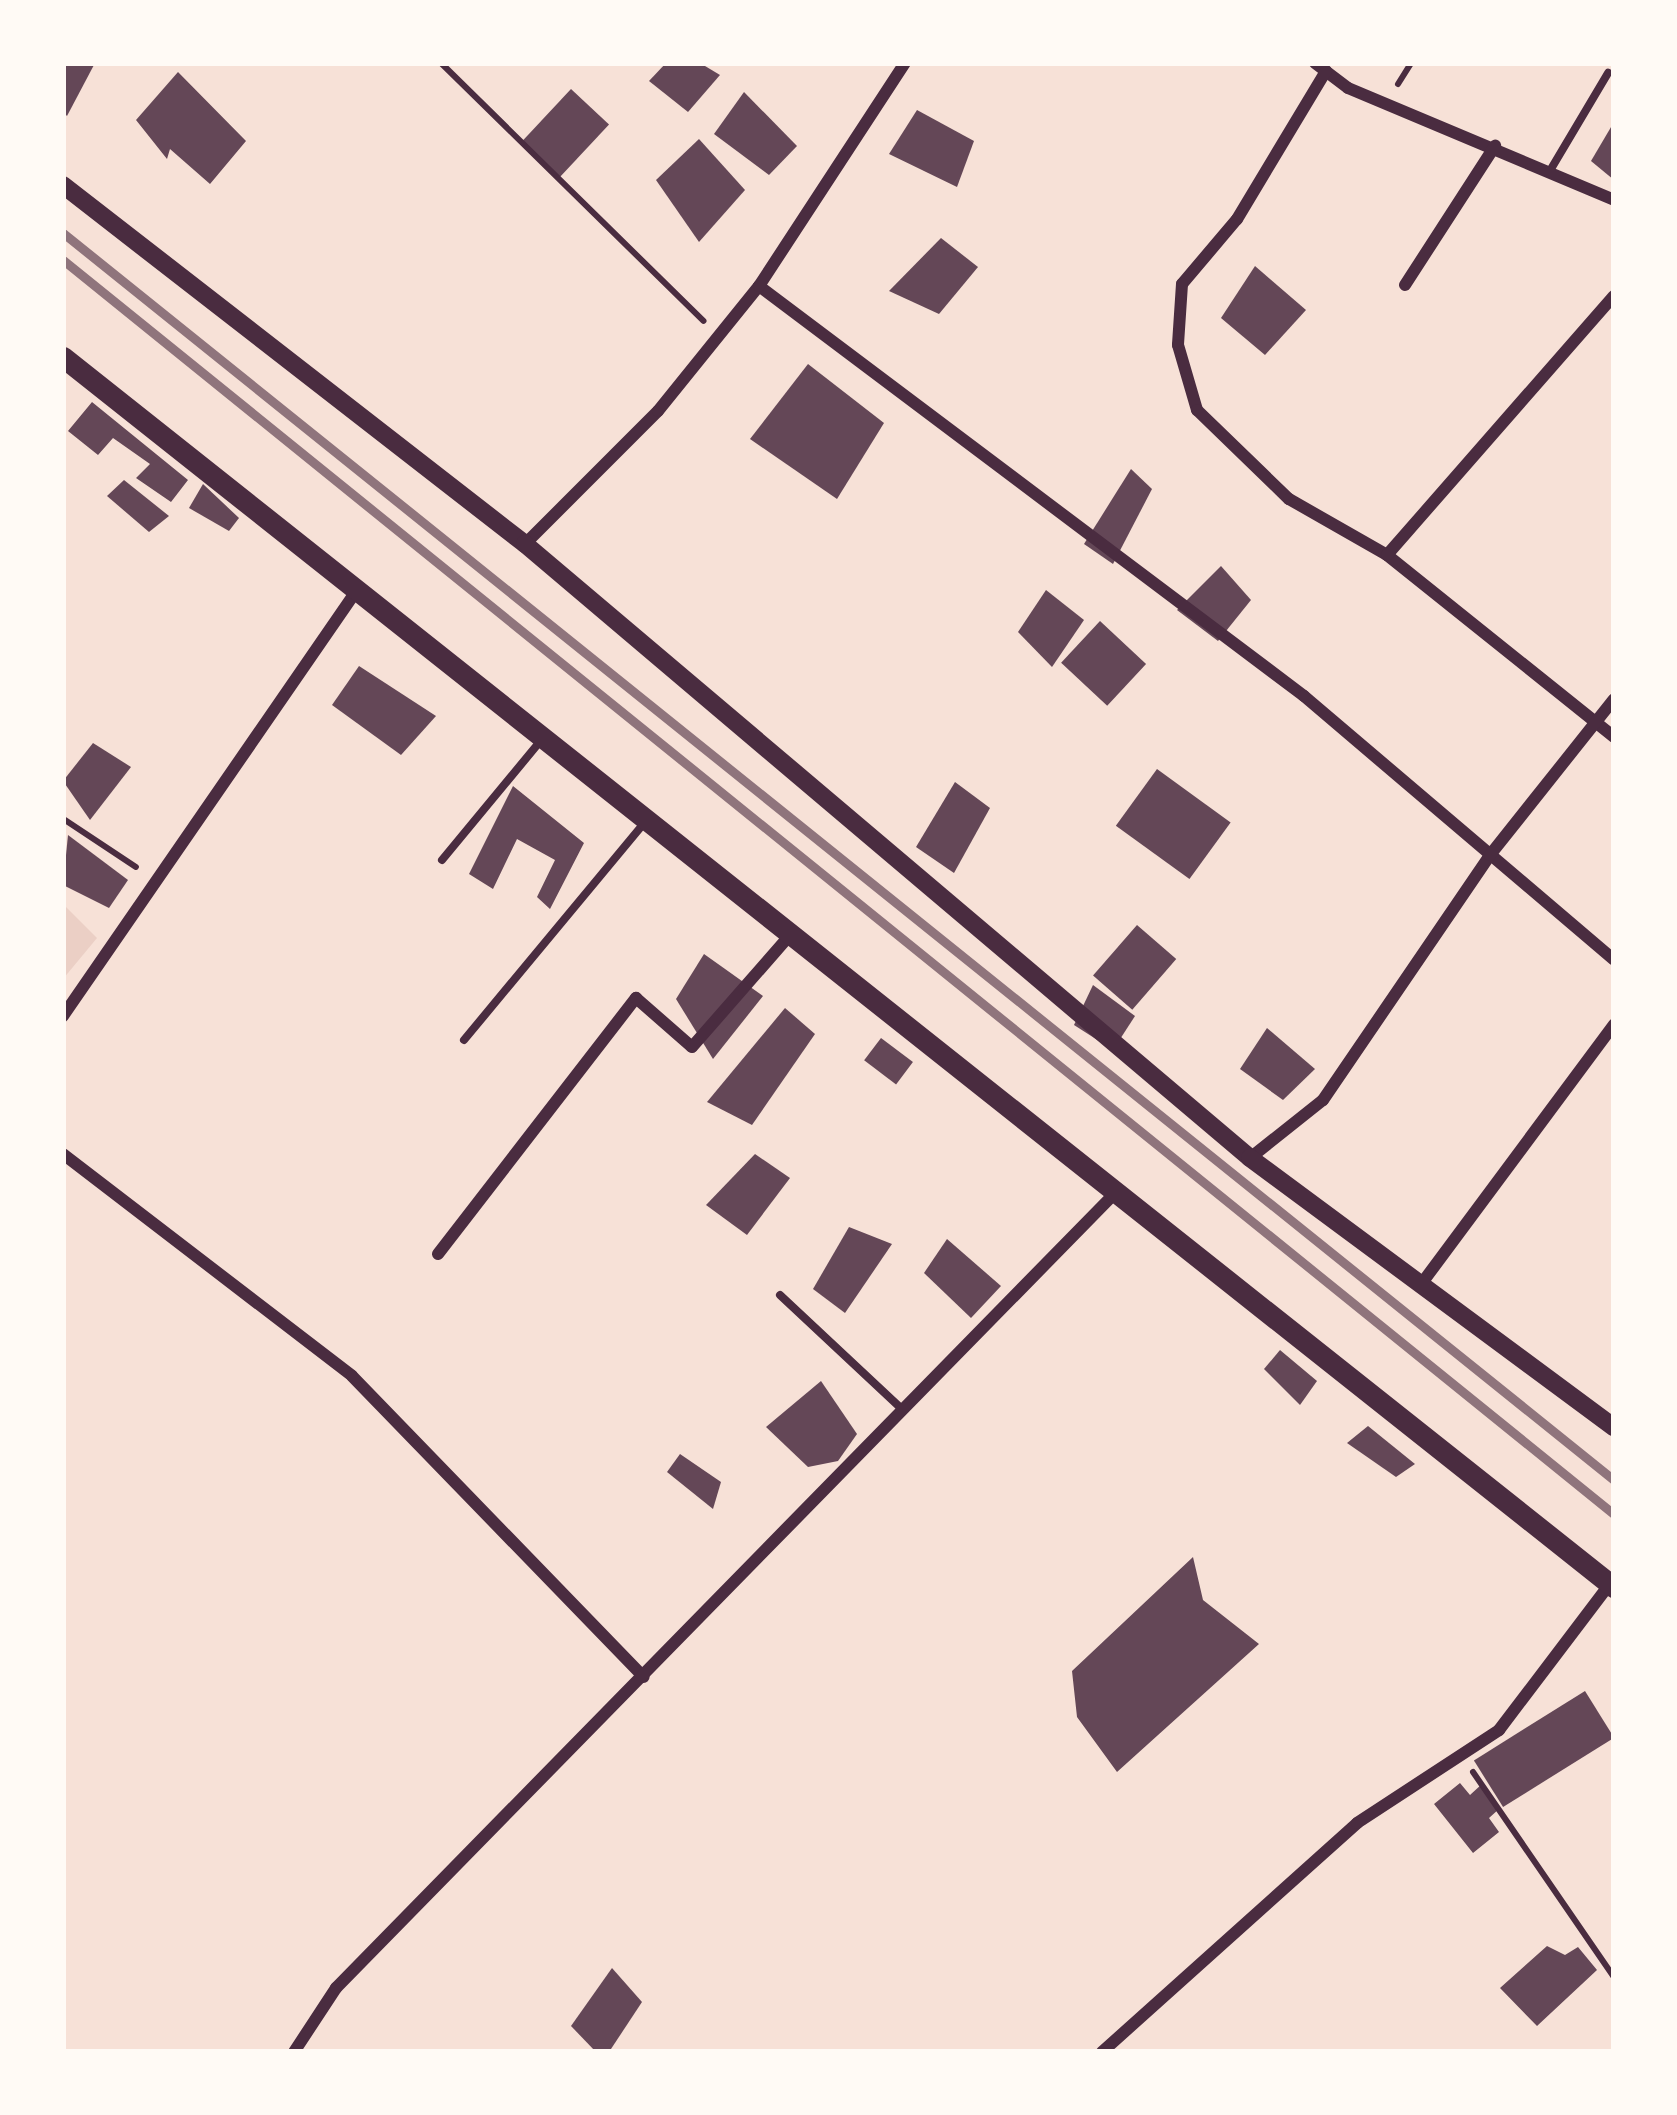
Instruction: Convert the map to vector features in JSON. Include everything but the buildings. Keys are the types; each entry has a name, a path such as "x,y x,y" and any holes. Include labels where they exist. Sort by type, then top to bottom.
{"main road":[{"path":"63,357 1612,1586"}],"street":[{"path":"525,544 759,286 905,63"},
{"path":"1614,200 1320,67 1237,219 1182,284 1178,345 1197,410 1289,499 1387,555 1614,737"},
{"path":"1406,285 1495,146"},
{"path":"63,185 525,544 1250,1158 1614,1427"},
{"path":"759,286 1286,682 1614,960"},
{"path":"1387,555 1614,296"},
{"path":"63,1016 357,590"},
{"path":"1250,1158 1323,1100 1490,855 1614,699"},
{"path":"438,1254 636,998 692,1047 790,934"},
{"path":"1422,1282 1614,1024"},
{"path":"63,1154 352,1376 644,1677"},
{"path":"294,2052 336,1988 1116,1192"},
{"path":"1102,2052 1357,1823 1499,1730 1612,1586"}],"lane":[{"path":"1552,169 1608,73"},
{"path":"442,860 543,738"},
{"path":"464,1040 647,820"},
{"path":"780,1294 904,1411"}],"path":[{"path":"441,63 684,311 723,331"},
{"path":"65,820 159,883"},
{"path":"1460,1755 1614,1977"}],"shaded area":[{"path":"63,904 97,938 63,979"}],"railway":[{"path":"63,233 1614,1480"},
{"path":"63,260 1614,1514"}]}
